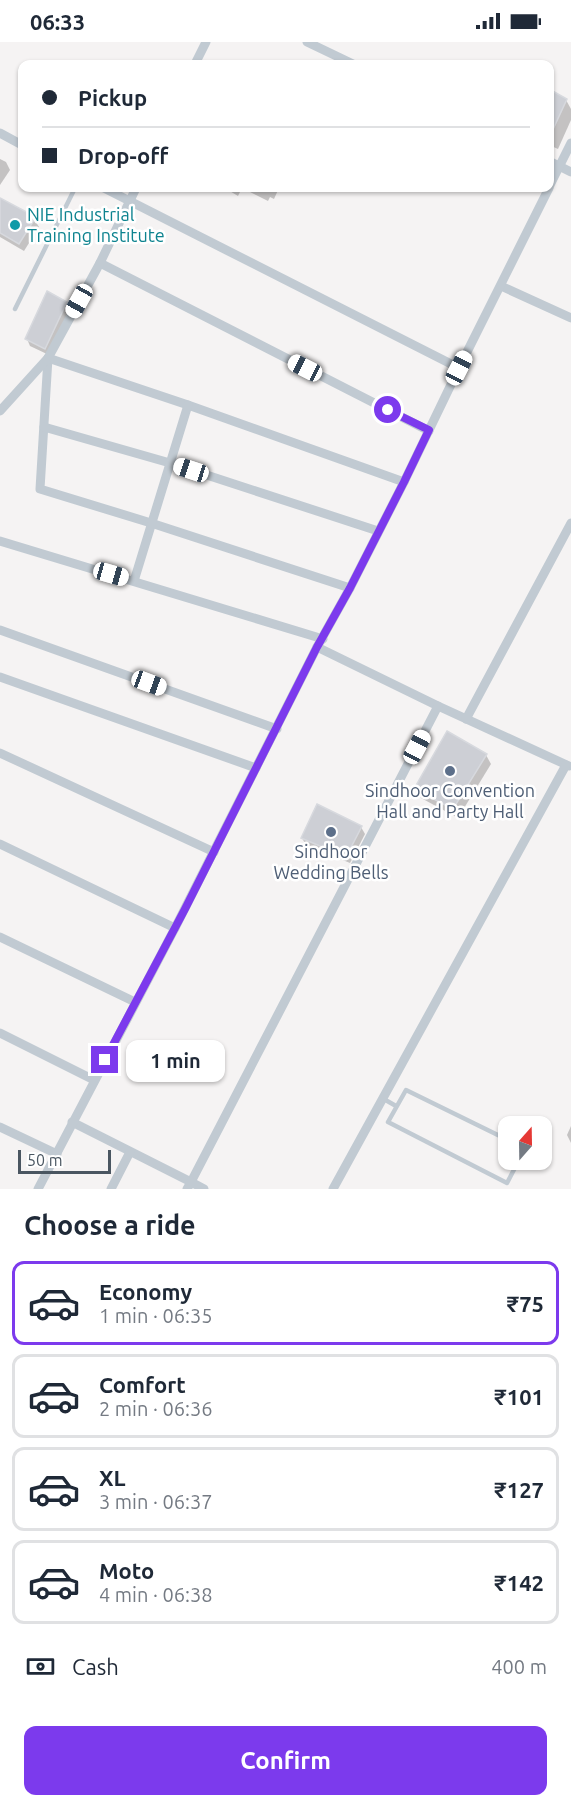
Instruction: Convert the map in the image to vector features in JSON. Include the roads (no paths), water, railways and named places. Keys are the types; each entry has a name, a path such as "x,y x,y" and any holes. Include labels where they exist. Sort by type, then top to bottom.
{"street":[{"path":"197,60 206,42"},
{"path":"307,42 345,60"},
{"path":"0,133 18,143"},
{"path":"554,176 571,143"},
{"path":"554,164 571,172"},
{"path":"112,192 459,368"},
{"path":"0,411 48,358 100,263 134,192"},
{"path":"38,1189 350,588 547,192"},
{"path":"100,263 429,430"},
{"path":"501,285 571,318"},
{"path":"48,358 404,482"},
{"path":"48,358 40,489 350,588"},
{"path":"134,581 188,405"},
{"path":"44,427 170,463 378,531"},
{"path":"466,719 568,537 571,523"},
{"path":"0,541 134,581 320,643 438,706 568,766 333,1189"},
{"path":"0,630 277,729"},
{"path":"0,677 256,768"},
{"path":"189,1186 438,706"},
{"path":"0,753 214,852"},
{"path":"0,844 175,928"},
{"path":"0,937 135,1002"},
{"path":"0,1033 94,1080"},
{"path":"72,1122 189,1186 204,1189"},
{"path":"0,1127 57,1154"},
{"path":"111,1189 130,1152"}],"lane":[{"path":"15,309 73,192"},
{"path":"498,1135 406,1090 388,1122 507,1183 514,1170"},
{"path":"382,1098 396,1106"}],"place":[{"name":"NIE Industrial Training Institute","path":"15,225"},
{"name":"Sindhoor Convention Hall and Party Hall","path":"450,771"},
{"name":"Sindhoor Wedding Bells","path":"331,832"}]}
